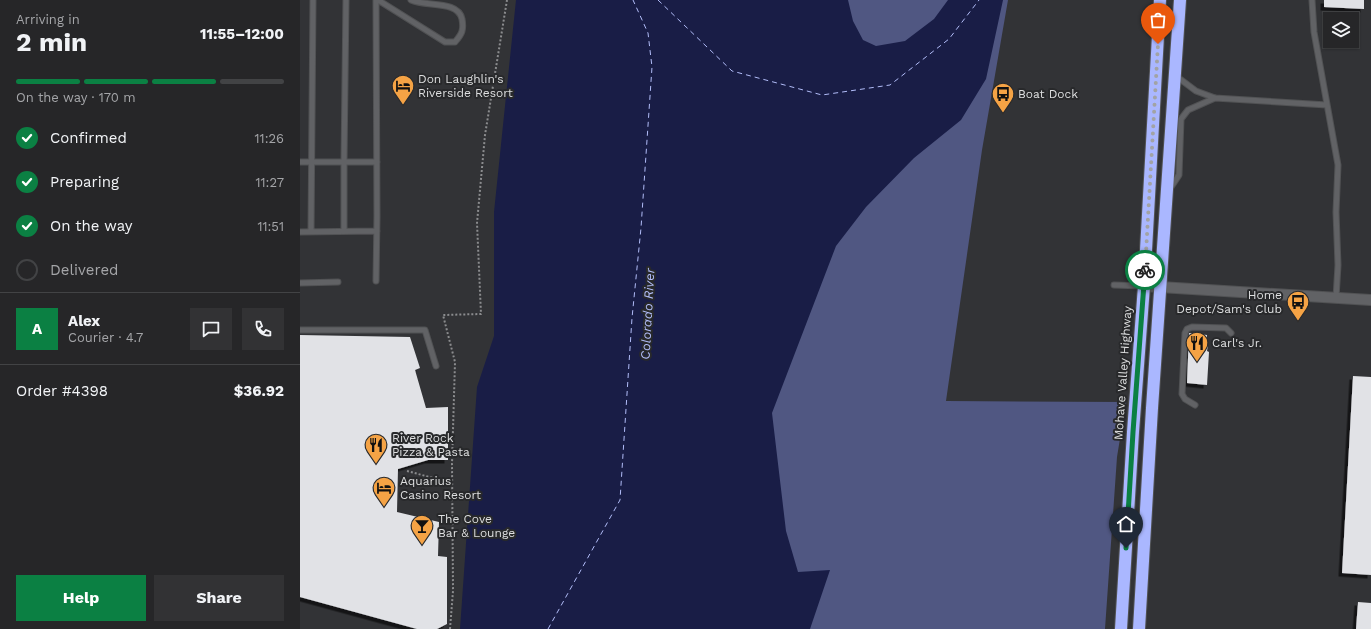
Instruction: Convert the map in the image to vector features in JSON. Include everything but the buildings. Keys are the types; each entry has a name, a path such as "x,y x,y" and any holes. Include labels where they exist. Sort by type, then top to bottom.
{"highway":[{"name":"Mohave Valley Highway","path":"1121,629 1133,432 1144,286 1160,0"},
{"path":"1139,629 1180,0"}],"street":[{"path":"1144,286 1371,300"}],"lane":[{"path":"311,232 313,0"},
{"path":"344,231 346,0"},
{"path":"377,0 445,42 455,42 462,35 463,26 461,14 456,8 439,3 415,2 411,0"},
{"path":"376,281 377,0"},
{"path":"1312,0 1314,32 1338,165 1336,212 1338,265 1336,298"},
{"path":"1175,76 1196,91 1215,98 1327,105"},
{"path":"1167,193 1178,175 1181,119 1188,110 1215,98"},
{"path":"300,162 377,162"},
{"path":"300,232 377,231"},
{"path":"300,282 338,282"},
{"path":"1114,285 1144,286"},
{"path":"1195,405 1185,399 1182,394 1185,333 1192,327 1226,328 1231,333"},
{"path":"300,330 425,330 436,366"}],"path":[{"path":"450,629 453,591 452,483 453,387 455,362 443,315 482,314 478,215 485,135 507,0"},
{"path":"408,471 452,483"}],"shaded area":[{"path":"775,0 1008,0 982,150 946,401 1126,402 1117,457 1105,629 735,629"}],"water":[{"name":"Colorado River","path":"516,0 848,0 853,21 863,40 876,46 905,41 934,19 948,0 1003,0 986,79 961,120 914,158 866,207 836,246 772,413 786,531 798,572 830,570 810,629 460,629 477,387 494,336 494,212"}],"ferry route":[{"path":"548,629 620,500 632,318 641,228 652,67 648,33 633,0"},
{"path":"658,0 732,71 822,95 890,85 949,39 979,0"}],"way so far":[{"path":"1145,270 1158,44"}],"place":[{"name":"Don Laughlin's Riverside Resort","path":"403,106"},
{"name":"Boat Dock","path":"1003,114"},
{"name":"Home Depot/Sam's Club","path":"1298,322"},
{"name":"Carl's Jr.","path":"1197,362"},
{"name":"River Rock Pizza & Pasta","path":"376,464"},
{"name":"Aquarius Casino Resort","path":"384,508"},
{"name":"The Cove Bar & Lounge","path":"422,546"}],"route":[{"path":"1126,548 1145,270"}]}
